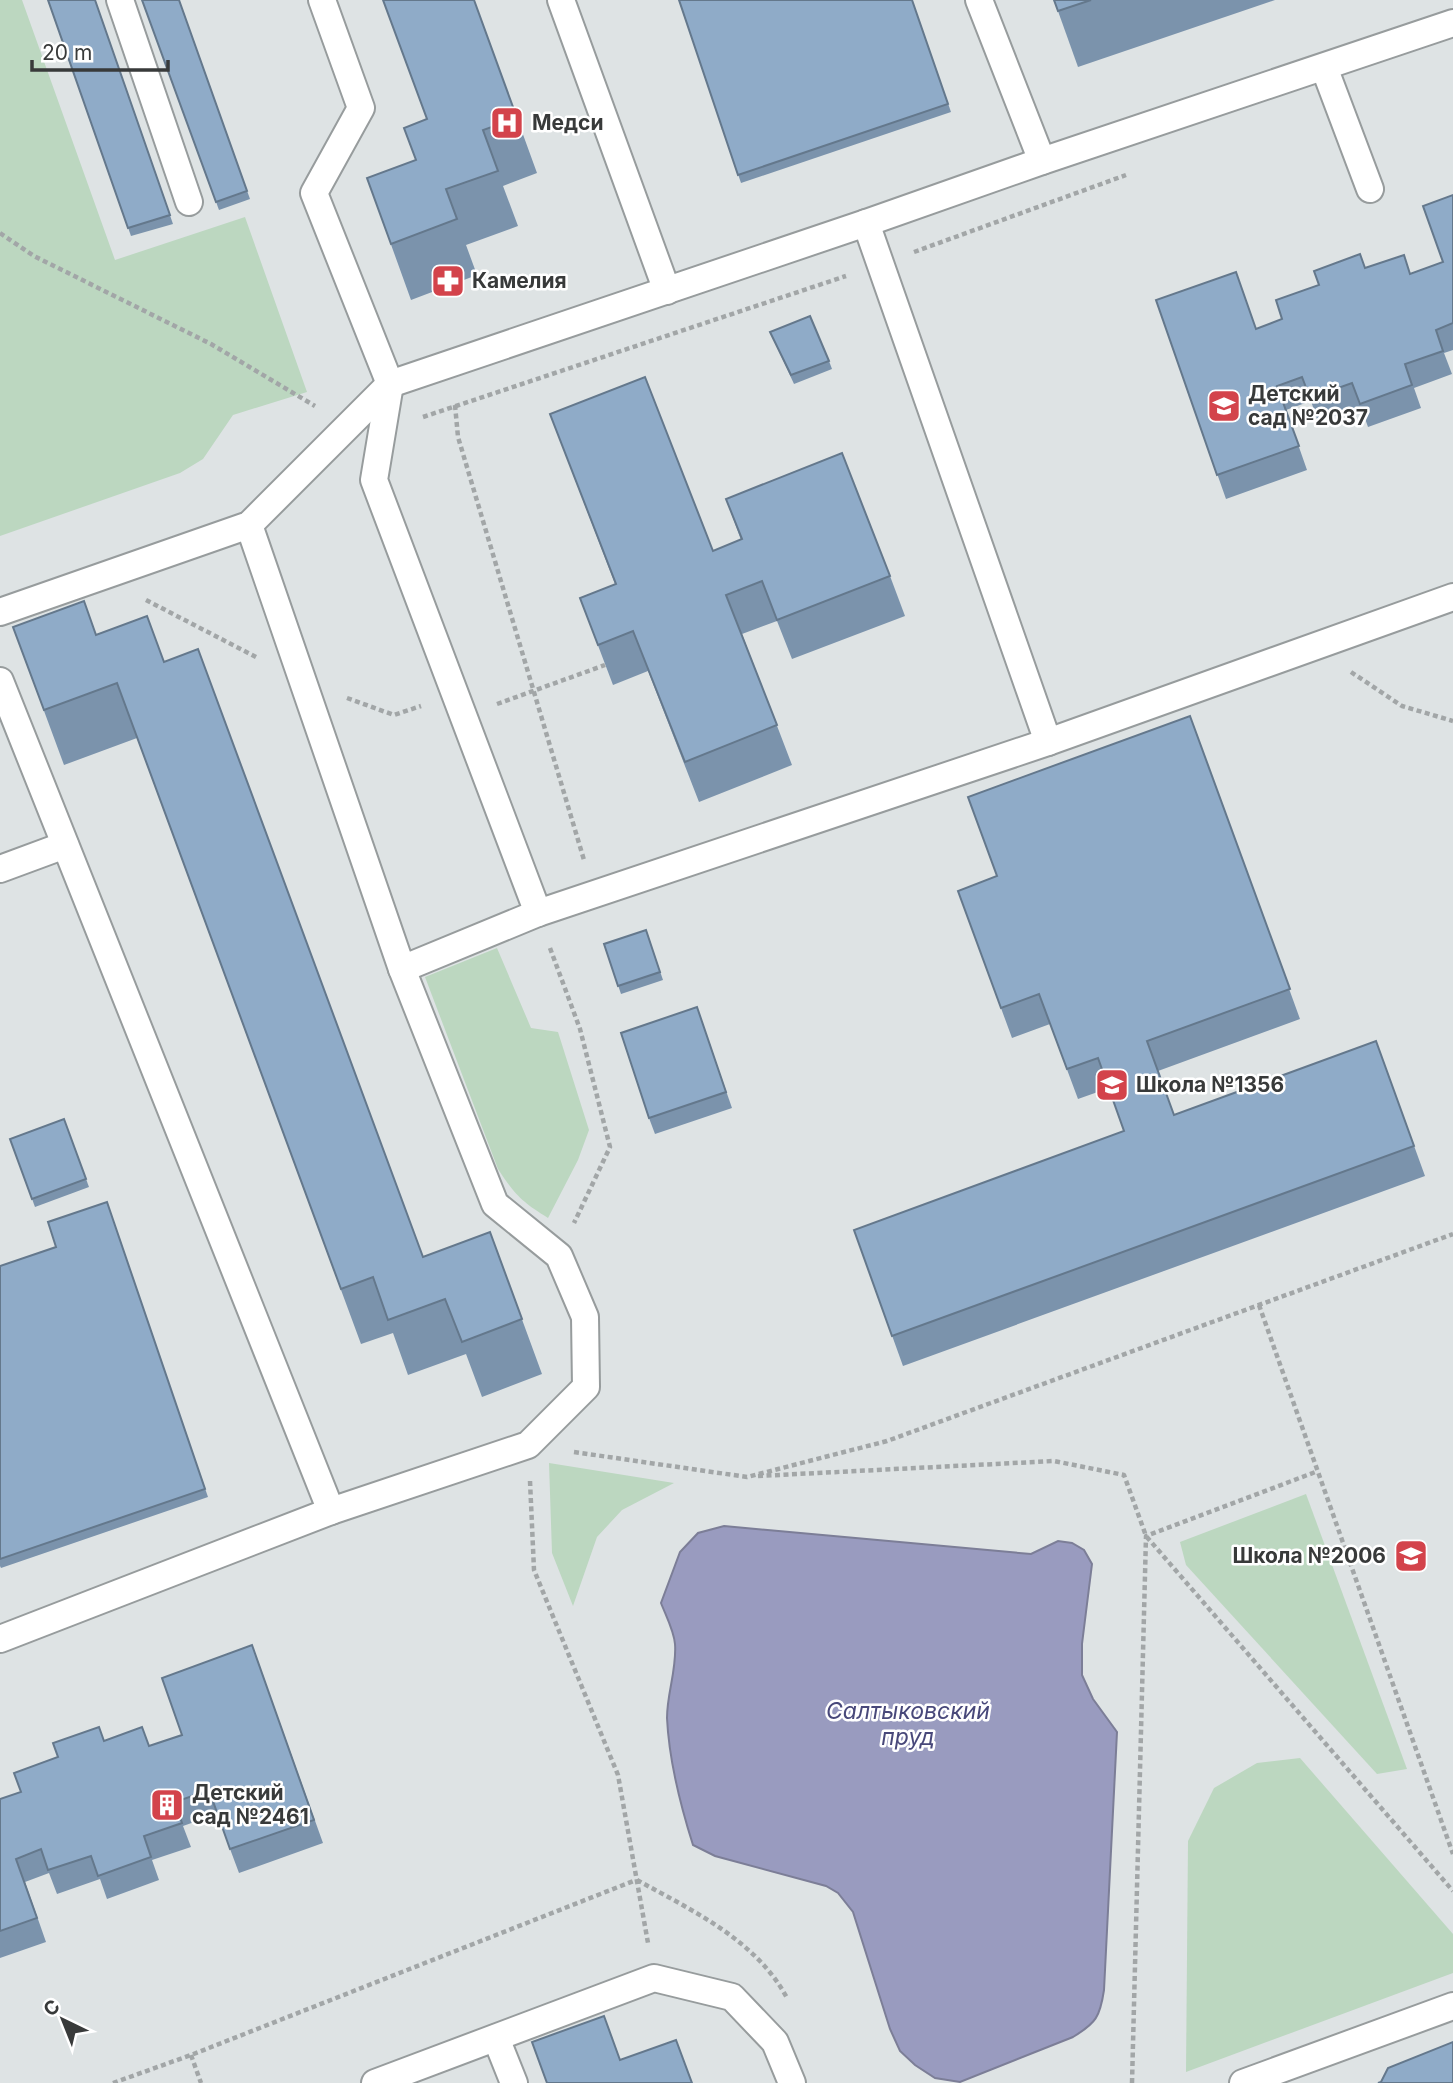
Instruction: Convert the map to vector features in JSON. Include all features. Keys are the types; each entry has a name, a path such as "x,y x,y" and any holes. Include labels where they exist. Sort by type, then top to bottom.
{"lane":[{"path":"120,0 190,202"},
{"path":"322,0 361,108 314,193 390,384 374,480 538,913"},
{"path":"561,0 667,291"},
{"path":"979,0 1042,161"},
{"path":"0,612 250,525 390,384 1453,23"},
{"path":"1324,67 1370,189"},
{"path":"866,223 1048,742"},
{"path":"0,1639 331,1511 528,1445 586,1387 585,1317 559,1256 495,1204 402,969 250,525"},
{"path":"402,969 538,913 1048,742 1453,597"},
{"path":"0,681 331,1511"},
{"path":"0,869 65,845"},
{"path":"375,2083 654,1978 732,1997 775,2042 792,2083"},
{"path":"1243,2083 1453,2006"},
{"path":"496,2038 514,2083"}],"path":[{"path":"0,233 34,256 211,344 348,425"},
{"path":"452,363 458,438 594,895"},
{"path":"463,717 605,665"},
{"path":"1361,678 1402,706 1453,721"},
{"path":"538,913 580,1029 610,1147 559,1256"},
{"path":"747,1477 887,1441 1453,1234"},
{"path":"1259,1305 1453,1854"},
{"path":"654,1978 618,1775 534,1570 528,1445 747,1477 1054,1461 1124,1475 1146,1536 1453,1891"},
{"path":"1146,1536 1318,1471"},
{"path":"1132,2083 1146,1536"},
{"path":"113,2083 191,2055 636,1880"},
{"path":"191,2055 201,2083"}],"green space":[{"path":"0,0 22,0 115,260 245,217 307,392 233,415 203,459 180,473 0,536"},
{"path":"497,948 531,1028 558,1032 589,1130 578,1160 548,1218 520,1197 498,1169 425,977"},
{"path":"549,1463 674,1483 622,1510 597,1537 573,1606 552,1553"},
{"path":"1306,1494 1407,1769 1377,1774 1186,1565 1180,1542"},
{"path":"1300,1758 1453,1934 1453,1973 1186,2072 1188,1841 1214,1788 1257,1763"}],"water":[{"name":"Салтыковский пруд","path":"724,1526 1031,1554 1058,1541 1072,1543 1084,1550 1092,1564 1082,1644 1082,1675 1093,1699 1117,1732 1104,1990 1096,2018 1081,2032 960,2082 935,2078 900,2051 890,2029 853,1912 838,1893 826,1886 715,1856 693,1845 670,1750 667,1709 675,1663 675,1644 661,1603 680,1552 698,1533"}],"building":[{"path":"48,0 95,0 170,215 128,228"},
{"path":"142,0 179,0 247,191 216,202"},
{"path":"383,0 474,0 517,118 483,130 498,171 446,189 457,219 391,244 367,178 416,160 404,128 427,119"},
{"path":"679,0 912,0 948,104 738,175"},
{"path":"1054,0 1091,0 1058,11"},
{"path":"1453,195 1453,323 1436,330 1443,351 1405,364 1412,385 1360,404 1352,383 1310,398 1302,377 1277,386 1299,446 1217,475 1156,300 1236,272 1256,329 1282,319 1276,300 1319,285 1314,271 1360,254 1365,268 1404,255 1410,274 1443,262 1423,206"},
{"path":"810,316 829,361 791,375 770,332"},
{"path":"645,377 713,551 742,539 726,499 842,453 890,576 777,620 762,581 726,595 777,725 685,762 633,631 598,645 580,598 616,584 550,414"},
{"path":"84,601 96,635 147,616 164,662 198,649 423,1257 490,1232 522,1319 462,1342 445,1299 388,1320 373,1277 341,1289 117,683 44,710 13,627"},
{"path":"1190,716 1290,989 1147,1041 1174,1115 1376,1041 1414,1146 892,1336 854,1230 1124,1131 1098,1058 1067,1069 1039,994 1001,1008 958,891 997,876 968,797"},
{"path":"646,930 660,972 618,986 604,944"},
{"path":"697,1007 726,1092 649,1118 621,1033"},
{"path":"64,1119 86,1179 32,1199 10,1139"},
{"path":"107,1202 205,1489 0,1559 0,1266 56,1247 48,1222"},
{"name":"Детский сад №2461","path":"252,1645 314,1820 230,1849 209,1790 175,1802 182,1823 144,1836 151,1857 98,1876 91,1856 48,1870 41,1849 16,1859 37,1918 0,1931 0,1799 21,1792 14,1773 58,1757 53,1743 99,1727 104,1741 142,1727 149,1746 182,1735 162,1678"},
{"path":"604,2016 620,2060 676,2040 692,2083 547,2083 532,2042"},
{"path":"1453,2042 1453,2083 1378,2083 1388,2068"}],"place":[{"name":"Медси","path":"507,123"},
{"name":"Камелия","path":"448,281"},
{"name":"Детский сад №2037","path":"1224,406"},
{"name":"Школа №1356","path":"1112,1085"},
{"name":"Школа №2006","path":"1411,1556"},
{"name":"Детский сад №2461","path":"167,1805"}]}
